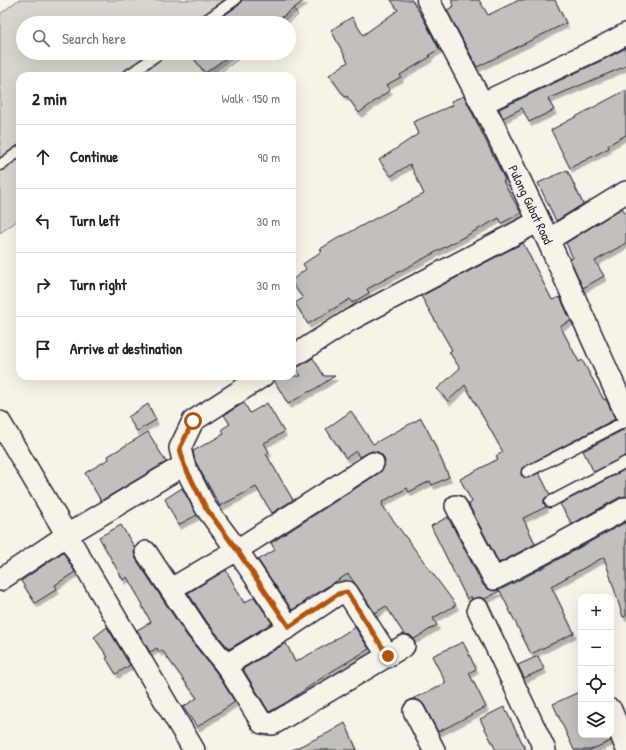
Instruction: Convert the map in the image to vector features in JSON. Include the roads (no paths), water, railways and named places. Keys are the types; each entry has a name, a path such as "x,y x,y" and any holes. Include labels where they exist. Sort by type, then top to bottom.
{"main road":[{"name":"Pulong Gubat Road","path":"428,0 483,103 543,230 625,412"}],"street":[{"path":"483,103 600,48 626,34"},
{"path":"296,354 350,320 626,192"},
{"path":"257,380 193,421 180,448 184,465 206,508 237,550 289,627"},
{"path":"0,422 194,750"},
{"path":"171,589 237,550 374,463"},
{"path":"0,580 67,534 184,465"},
{"path":"456,506 494,579 626,508"},
{"path":"146,552 197,630 226,665 262,723 272,724 396,651 347,592 338,594 289,627 226,665"},
{"path":"478,609 544,750"},
{"path":"414,711 434,750"},
{"path":"614,717 626,746"}],"lane":[{"path":"212,16 235,0"},
{"path":"133,72 150,60"},
{"path":"0,165 16,154"},
{"path":"527,472 625,412"},
{"path":"550,502 626,462"}]}
